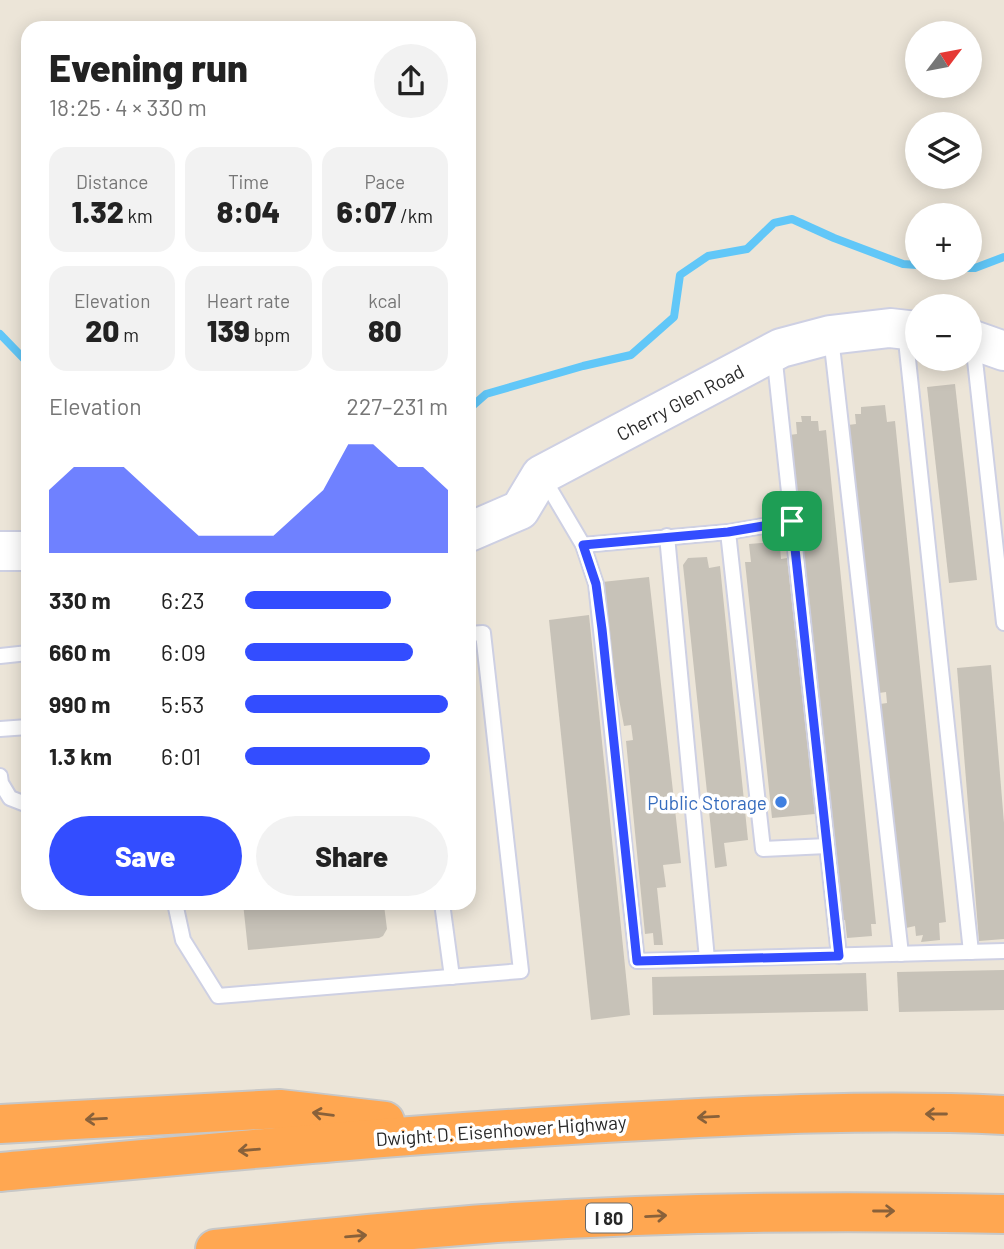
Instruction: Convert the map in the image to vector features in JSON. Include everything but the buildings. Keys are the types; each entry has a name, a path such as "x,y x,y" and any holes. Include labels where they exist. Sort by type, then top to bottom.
{"highway":[{"path":"0,1124 280,1109 464,1130"},
{"name":"Dwight D. Eisenhower Highway","path":"0,1172 464,1130 717,1116 854,1113 1004,1115"},
{"name":"I 80","path":"215,1249 485,1224 697,1214 802,1211 1004,1214"}],"street":[{"name":"Cherry Glen Road","path":"541,475 781,348 830,335 890,328 905,329"},
{"path":"476,529 520,510 541,475"},
{"path":"0,551 21,551"}],"lane":[{"path":"830,335 901,954"},
{"path":"982,344 1004,623"},
{"path":"774,352 839,956"},
{"path":"915,371 971,952"},
{"path":"541,475 583,545 596,584 637,961 1004,951"},
{"path":"583,545 728,532 792,521"},
{"path":"728,532 763,849 827,846"},
{"path":"667,536 707,959"},
{"path":"177,910 183,940 218,996 521,971 483,633 476,634"},
{"path":"0,656 21,654"},
{"path":"0,729 21,728"},
{"path":"0,775 1,783 10,798 21,802"},
{"path":"443,910 452,977"}],"waterway":[{"path":"476,403 486,394 631,355 674,317 680,275 708,256 747,249 774,223 792,219 905,264"},
{"path":"982,265 1004,257"},
{"path":"0,334 21,356"}],"place":[{"name":"Public Storage","path":"781,802"}],"route":[{"path":"792,521 839,956 637,961 602,629 596,584 583,545 728,532 792,521"}]}
